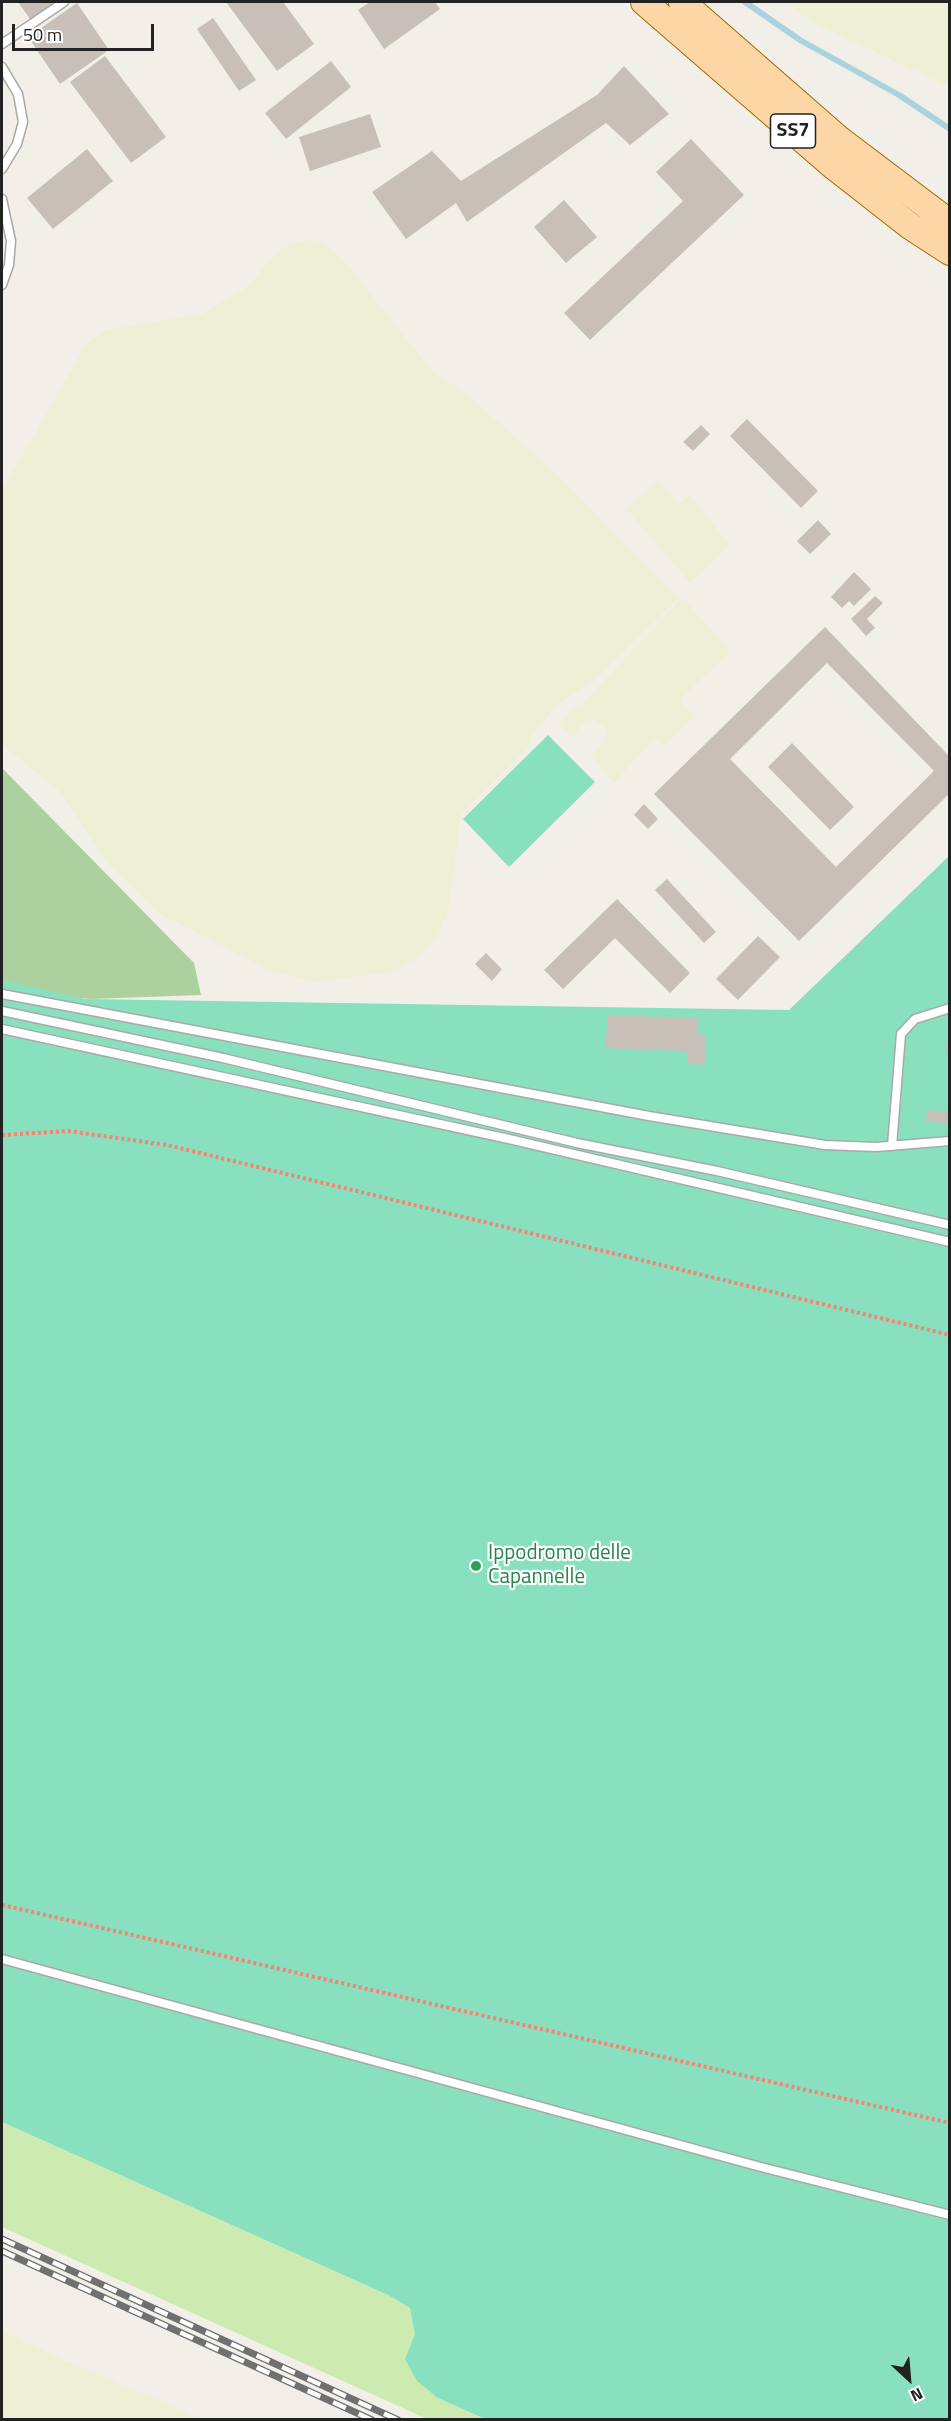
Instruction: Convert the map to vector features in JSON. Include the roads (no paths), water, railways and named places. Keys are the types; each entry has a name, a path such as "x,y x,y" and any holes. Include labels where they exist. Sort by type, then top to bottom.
{"main road":[{"name":"SS7","path":"644,2 832,165 910,226 950,252"},
{"name":"SS7","path":"682,2 840,140 950,223"}],"lane":[{"path":"2,44 64,2"},
{"path":"2,66 18,94 23,122 17,144 2,169"},
{"path":"2,199 11,241 9,265 2,285"},
{"path":"2,994 649,1116 825,1145 892,1146 950,1141"},
{"path":"892,1146 901,1034 915,1019 950,1008"},
{"path":"2,1011 223,1058 577,1143 717,1171 950,1225"},
{"path":"2,1029 509,1139 950,1242"},
{"path":"2,1959 757,2166 950,2215"}],"waterway":[{"path":"745,2 800,40 899,95 950,129"}],"railway":[{"path":"2,2239 398,2420"},
{"path":"2,2251 372,2420"}],"place":[{"name":"Ippodromo delle Capannelle","path":"476,1566"}]}
